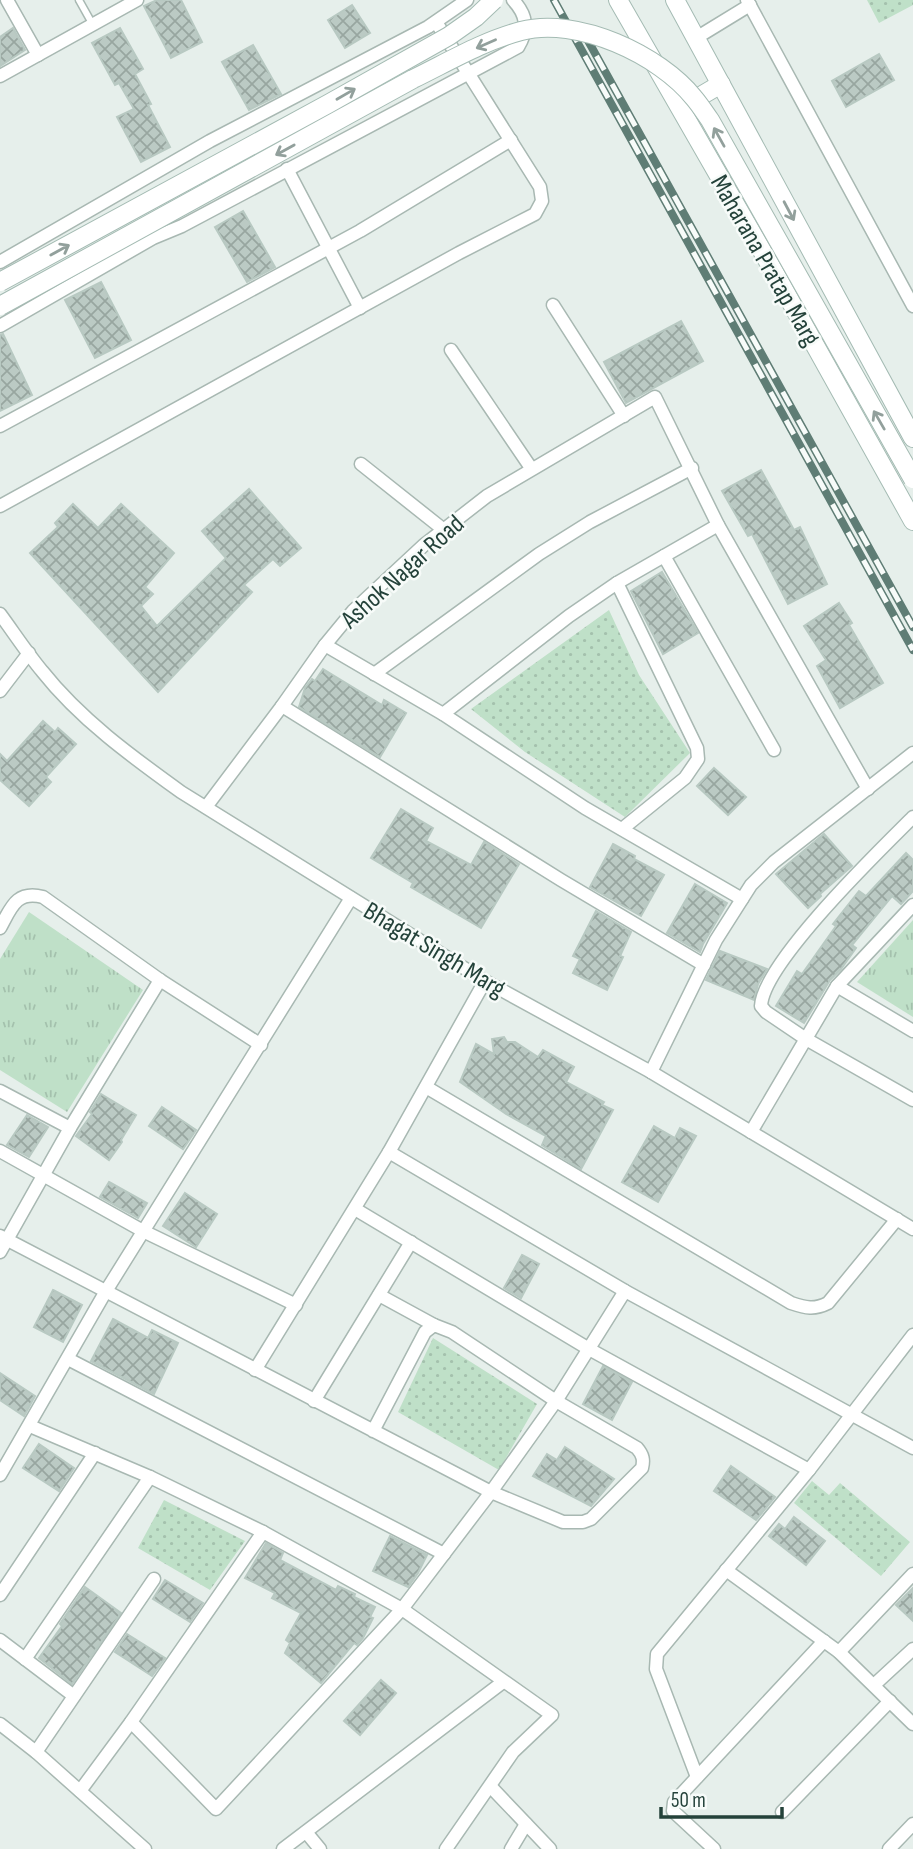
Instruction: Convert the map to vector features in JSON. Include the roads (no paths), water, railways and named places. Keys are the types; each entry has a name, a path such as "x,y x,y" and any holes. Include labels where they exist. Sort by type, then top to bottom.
{"street":[{"path":"7,0 38,55"},
{"path":"0,76 137,0"},
{"path":"0,262 210,141 436,22 467,0"},
{"path":"0,282 449,36 494,0"},
{"path":"0,326 153,238 182,226 518,47 524,37 525,16 513,0"},
{"name":"Maharana Pratap Marg","path":"618,0 913,521"},
{"name":"Maharana Pratap Marg","path":"675,0 913,438"},
{"path":"696,38 748,3 913,306"},
{"path":"0,506 360,307 535,214 541,201 540,187 436,22"},
{"path":"0,306 413,79 471,51 524,30 564,29 597,36 646,58 694,97 710,120 913,480"},
{"path":"680,108 721,84"},
{"path":"0,426 330,247 511,140"},
{"path":"287,170 360,307"},
{"path":"553,305 624,416"},
{"path":"451,350 531,468"},
{"name":"Ashok Nagar Road","path":"206,807 324,645 353,611 444,530 487,496 655,397 692,468"},
{"path":"361,464 444,530"},
{"path":"374,674 539,554 590,522 692,468 718,525 868,789"},
{"path":"443,714 569,616 617,583 718,525"},
{"path":"664,556 774,750"},
{"path":"617,583 697,748 698,759 685,778 622,830"},
{"name":"Bhagat Singh Marg","path":"0,614 64,695 104,733 137,760 206,807 485,981 651,1072 913,1228"},
{"path":"324,645 443,714 584,808 742,899"},
{"path":"0,691 29,653"},
{"path":"282,706 561,880 704,965"},
{"path":"651,1072 716,940 751,885 774,862 913,752"},
{"path":"913,817 821,913 782,962 765,989 761,1006 806,1039 913,1101"},
{"path":"0,928 15,901 24,895 43,897 160,980 261,1045"},
{"path":"0,1475 106,1291 351,898"},
{"path":"751,1132 837,986 913,905"},
{"path":"0,1252 4,1238 160,980"},
{"path":"255,1370 389,1152 485,981"},
{"path":"837,986 913,1031"},
{"path":"426,1087 791,1303 807,1308 819,1308 828,1303 897,1219"},
{"path":"0,1091 70,1128"},
{"path":"0,1152 143,1231 296,1305"},
{"path":"389,1152 625,1291 913,1448"},
{"path":"355,1209 589,1349 809,1470"},
{"path":"4,1238 491,1492 563,1522 583,1522 591,1519 642,1468 644,1462 637,1448 556,1401 452,1332 379,1295"},
{"path":"314,1401 411,1242"},
{"path":"131,1722 216,1809 402,1609 556,1401 625,1291"},
{"path":"373,1431 425,1332 434,1325"},
{"path":"697,1776 663,1691 656,1669 657,1654 809,1470 913,1335"},
{"path":"68,1359 444,1554"},
{"path":"30,1426 150,1477 262,1532 402,1609 552,1716 513,1752 446,1849"},
{"path":"0,1595 95,1453"},
{"path":"25,1659 150,1477"},
{"path":"80,1791 262,1532"},
{"path":"726,1570 839,1652 913,1724"},
{"path":"839,1652 913,1574"},
{"path":"36,1752 154,1579"},
{"path":"0,1640 74,1696"},
{"path":"714,1849 673,1811 674,1802 824,1641"},
{"path":"874,1685 913,1649"},
{"path":"283,1849 503,1682"},
{"path":"782,1812 890,1701"},
{"path":"0,1724 36,1752 145,1849"},
{"path":"491,1787 550,1849"},
{"path":"511,1849 526,1824"},
{"path":"889,1849 911,1831"},
{"path":"306,1832 320,1849"}],"lane":[{"path":"79,0 93,25"}],"railway":[{"path":"554,0 913,650"},
{"path":"581,28 913,627"}]}
